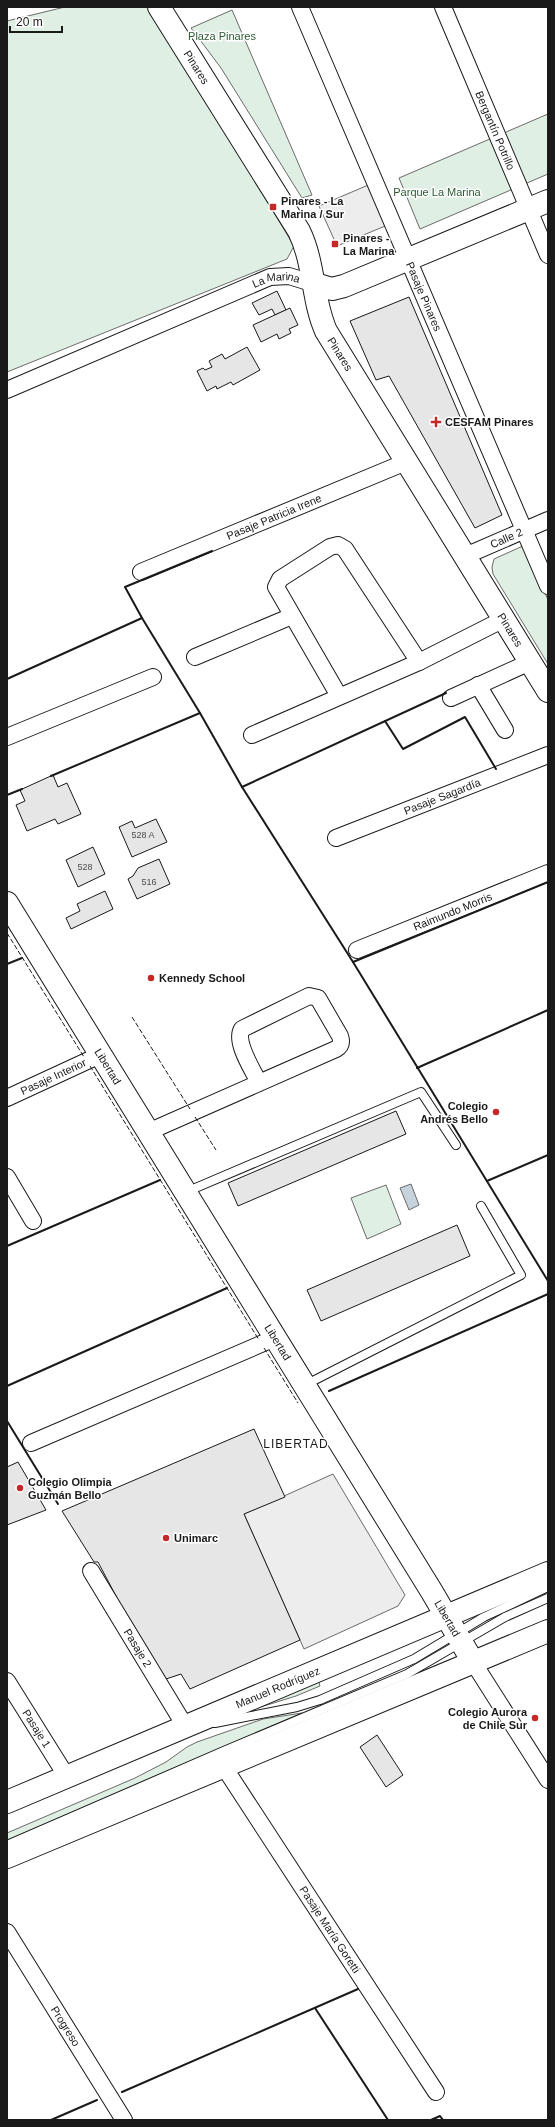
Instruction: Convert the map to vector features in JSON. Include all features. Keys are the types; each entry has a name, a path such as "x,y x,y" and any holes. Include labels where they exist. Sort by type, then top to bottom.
{"street":[{"name":"Pinares","path":"159,7 292,220 304,243 315,284 322,321 326,331 548,691"},
{"name":"Pasaje Pinares","path":"300,7 548,586"},
{"name":"Bergantín Potrillo","path":"443,7 538,205 548,255"},
{"name":"La Marina","path":"7,390 270,277 289,276 332,289 344,286 538,205"},
{"name":"Pasaje Patricia Irene","path":"141,572 406,462"},
{"name":"Calle 2","path":"465,556 548,520"},
{"path":"339,696 277,590 277,581 330,546 338,545 345,548 419,662"},
{"path":"194,658 292,616"},
{"path":"252,735 419,662 504,619"},
{"path":"451,698 530,662"},
{"path":"7,737 153,677"},
{"path":"478,685 505,730"},
{"name":"Pasaje Sagardía","path":"336,838 548,755"},
{"name":"Raimundo Morris","path":"357,950 548,873"},
{"name":"Libertad","path":"7,903 305,1386 473,1662 548,1780"},
{"path":"148,1132 259,1083 339,1047 342,1039 318,998 309,996 304,998 242,1029 239,1033 239,1043 259,1083"},
{"name":"Pasaje Interior","path":"7,1098 100,1055"},
{"path":"7,1177 34,1221"},
{"path":"31,1443 275,1338"},
{"name":"Pasaje 2","path":"91,1571 185,1726"},
{"name":"Manuel Rodríguez","path":"7,1802 185,1726 455,1631 548,1573"},
{"path":"7,1857 548,1631"},
{"name":"Pasaje 1","path":"7,1681 67,1777"},
{"name":"Pasaje María Goretti","path":"224,1767 436,2092"},
{"name":"Progreso","path":"7,1932 124,2120"}],"lane":[{"path":"185,1192 421,1092 456,1145"},
{"path":"305,1386 521,1274 481,1206"},
{"path":"185,1726 219,1723 308,1705 414,1659 455,1631 504,1606 548,1587"},
{"path":"7,1845 226,1750 396,1679 435,1659 455,1631 505,1617 548,1598"}],"green space":[{"path":"65,7 150,7 294,246 287,259 7,372 7,21"},
{"name":"Plaza Pinares","path":"232,10 312,195 302,198 221,68 191,28"},
{"name":"Parque La Marina","path":"548,114 548,174 420,229 399,178"},
{"path":"525,545 548,600 548,664 493,574 492,567 494,559"},
{"path":"386,1185 401,1224 367,1239 351,1198"},
{"path":"318,1679 320,1686 296,1696 248,1711"},
{"path":"302,1713 7,1840 7,1833 135,1778 166,1762 187,1747 197,1742 263,1719"}],"shaded area":[{"path":"373,183 390,224 337,246 319,206"},
{"path":"411,1184 419,1205 409,1210 400,1188"},
{"path":"333,1474 405,1595 398,1606 304,1649 244,1514"}],"building":[{"path":"277,291 286,310 275,315 272,309 259,315 252,303"},
{"name":"CESFAM Pinares","path":"409,297 502,515 475,528 389,376 376,380 350,321"},
{"path":"290,308 298,325 289,329 291,333 279,339 277,334 261,342 253,325"},
{"path":"247,347 260,370 233,385 231,382 217,389 216,386 207,391 197,371 203,368 205,370 212,367 209,361 222,354 225,359"},
{"path":"53,775 58,787 67,783 81,814 58,824 55,819 27,831 16,805 25,801 20,790"},
{"path":"156,819 167,842 132,857 119,827 132,821 135,828"},
{"path":"93,847 105,874 78,887 66,860"},
{"path":"159,859 170,884 137,899 128,879 133,876 138,868"},
{"path":"105,891 113,909 71,929 66,918 80,911 77,904"},
{"path":"396,1111 406,1134 238,1206 228,1183"},
{"path":"457,1225 470,1256 321,1321 307,1290"},
{"name":"Unimarc","path":"254,1429 285,1497 244,1514 300,1640 190,1689 181,1674 166,1679 126,1615 98,1562 94,1562 62,1511"},
{"name":"Colegio Olimpia Guzmán Bello","path":"18,1462 46,1510 7,1525 7,1467"},
{"path":"377,1735 403,1775 386,1787 360,1747"}],"fence":[{"path":"7,933 84,1057"},
{"path":"132,1017 190,1109"},
{"path":"90,1066 259,1340"},
{"path":"195,1117 216,1150"},
{"path":"264,1348 298,1403"}],"wall":[{"path":"212,551 125,587 242,787 353,962 548,1281"},
{"path":"7,679 142,618"},
{"path":"242,787 446,693"},
{"path":"51,776 200,713"},
{"path":"385,721 403,749 465,717 496,769"},
{"path":"7,795 22,789"},
{"path":"353,962 548,882"},
{"path":"7,964 22,958"},
{"path":"417,1068 548,1010"},
{"path":"487,1181 548,1155"},
{"path":"7,1246 160,1180"},
{"path":"7,1386 227,1288"},
{"path":"329,1391 548,1294"},
{"path":"7,1421 58,1504"},
{"path":"122,2092 358,1989"},
{"path":"315,2008 388,2120"},
{"path":"51,2120 97,2100"},
{"path":"431,2120 440,2116 443,2120"}],"place":[{"name":"Pinares - La Marina / Sur","path":"273,207"},
{"name":"Pinares - La Marina","path":"335,244"},
{"name":"CESFAM Pinares","path":"436,422"},
{"name":"Kennedy School","path":"151,978"},
{"name":"Colegio Andrés Bello","path":"496,1112"},
{"name":"Colegio Olimpia Guzmán Bello","path":"20,1488"},
{"name":"Unimarc","path":"166,1538"},
{"name":"Colegio Aurora de Chile Sur","path":"535,1718"}],"district":[{"name":"LIBERTAD","path":"296,1444"}]}
